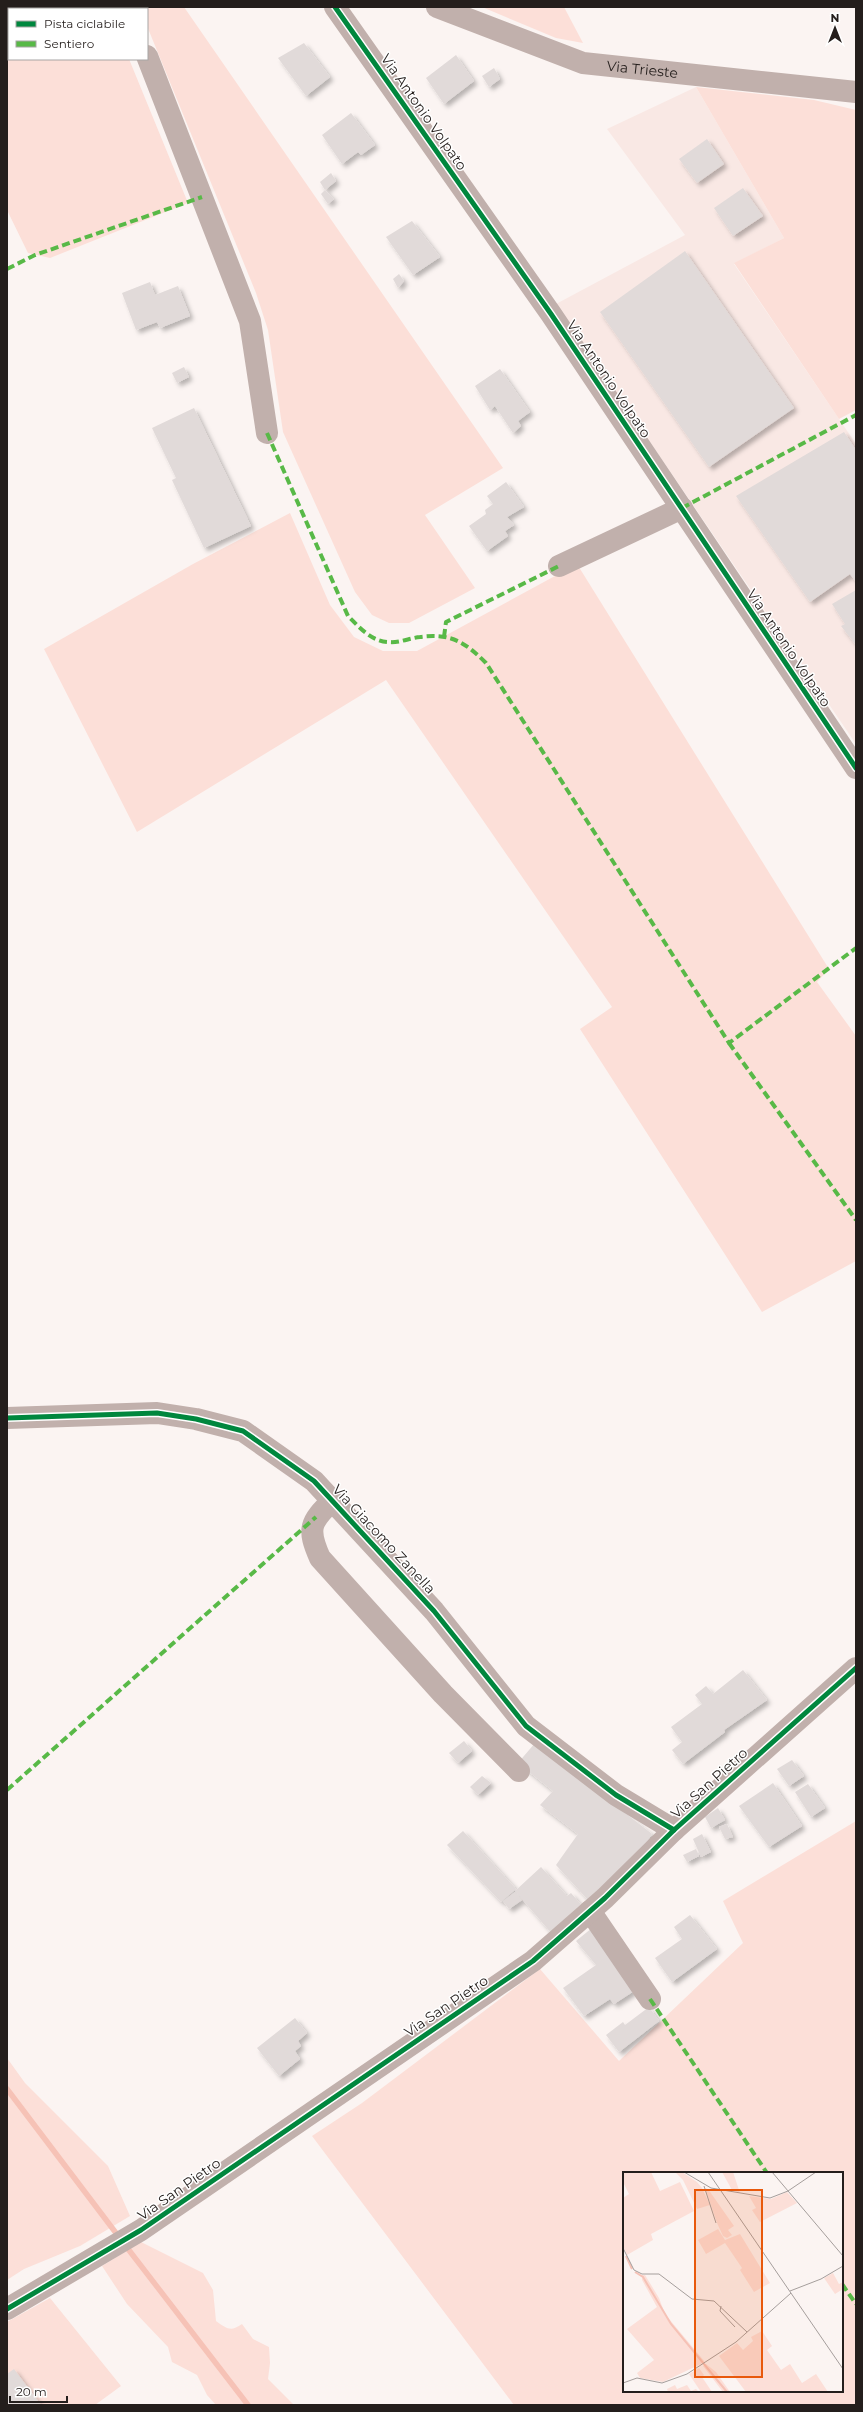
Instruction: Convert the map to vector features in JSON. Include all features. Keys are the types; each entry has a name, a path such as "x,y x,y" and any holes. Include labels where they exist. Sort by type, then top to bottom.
{"street":[{"name":"Via Antonio Volpato","path":"335,7 551,314 856,768"},
{"name":"Via Trieste","path":"438,7 583,63 856,92"},
{"path":"148,59 250,321 267,433"},
{"path":"559,566 682,508"},
{"name":"Via Giacomo Zanella","path":"7,1418 157,1413 196,1419 243,1431 314,1481 434,1611 526,1726 616,1795 674,1830"},
{"path":"332,1501 316,1517 312,1532 314,1544 320,1558 443,1694 519,1771"},
{"name":"Via San Pietro","path":"7,2309 141,2230 533,1961 590,1911 674,1830 856,1668"},
{"path":"590,1911 645,1996"}],"shaded area":[{"path":"7,7 109,7 8,8 8,60 129,60 188,203 50,258 28,253 7,210"},
{"path":"184,7 503,468 425,515 475,588 409,623 389,623 372,615 355,592 283,432 268,330 256,293 148,28 148,8 140,8"},
{"path":"482,7 564,7 583,43 556,38"},
{"path":"696,87 784,238 734,264 856,444 856,744 556,304 685,235 607,129"},
{"path":"696,87 814,100 856,110 856,410 839,419 734,263 784,238"},
{"path":"290,513 330,605 354,637 383,651 417,651 577,564 829,969 817,982 856,1036 856,1261 762,1312 580,1029 612,1007 386,680 137,832 44,649 193,564"},
{"path":"856,1821 856,2405 514,2405 312,2136 362,2103 540,1969 619,2061 743,1943 723,1901"},
{"path":"7,2058 25,2083 108,2166 130,2216 80,2246 24,2269 7,2280"},
{"path":"141,2242 203,2273 213,2290 216,2321 223,2326 232,2329 242,2324 253,2339 269,2347 270,2363 268,2379 294,2405 216,2405 207,2395 197,2375 172,2362 168,2347 127,2304 102,2266"},
{"path":"50,2298 121,2386 95,2405 7,2405 7,2322"}],"building":[{"path":"304,43 330,77 306,96 278,58"},
{"path":"456,55 474,81 444,104 426,78"},
{"path":"494,68 500,79 489,87 482,76"},
{"path":"351,113 375,145 361,155 358,152 342,164 322,135"},
{"path":"707,139 724,164 697,183 679,159"},
{"path":"331,173 336,181 325,190 320,182"},
{"path":"743,188 763,216 733,236 714,208"},
{"path":"325,190 334,199 328,204 321,194"},
{"path":"412,221 440,257 413,275 386,237"},
{"path":"685,251 794,408 709,467 600,312"},
{"path":"399,274 404,281 398,288 393,279"},
{"path":"150,282 155,295 178,286 190,316 160,328 157,322 136,330 122,293"},
{"path":"184,367 189,377 177,383 172,373"},
{"path":"500,369 530,412 518,421 521,426 513,433 495,406 490,410 475,386"},
{"path":"194,408 251,526 204,548 172,480 176,478 152,428"},
{"path":"844,432 856,450 856,582 850,574 810,602 736,496"},
{"path":"506,482 524,507 507,517 514,525 505,531 508,536 487,551 469,526 486,514 485,510 493,504 487,496"},
{"path":"856,590 856,645 841,626 845,624 832,604"},
{"path":"743,1670 767,1700 724,1730 725,1732 683,1764 672,1750 682,1742 671,1727 702,1704 695,1695 706,1686 713,1694"},
{"path":"464,1741 472,1751 458,1763 449,1753"},
{"path":"535,1743 652,1834 631,1866 590,1902 556,1865 578,1834 540,1805 553,1791 518,1763"},
{"path":"792,1760 804,1776 789,1786 777,1769"},
{"path":"482,1776 491,1783 478,1795 470,1787"},
{"path":"773,1783 802,1826 769,1847 739,1806"},
{"path":"808,1784 825,1808 811,1817 795,1792"},
{"path":"718,1808 725,1820 711,1828 705,1817"},
{"path":"727,1824 733,1837 725,1839 719,1827"},
{"path":"463,1831 516,1889 501,1902 447,1845"},
{"path":"702,1834 711,1852 701,1857 693,1839"},
{"path":"696,1849 699,1856 687,1862 683,1855"},
{"path":"541,1867 567,1896 571,1893 583,1907 553,1935 515,1891"},
{"path":"515,1892 522,1900 509,1909 503,1901"},
{"path":"690,1915 717,1949 672,1982 655,1958 682,1939 674,1927"},
{"path":"592,1928 634,1991 614,2004 610,1999 584,2016 563,1988 596,1965 576,1941"},
{"path":"649,2007 659,2021 619,2052 606,2035 623,2022 625,2025"},
{"path":"295,2018 307,2033 298,2041 301,2046 295,2051 300,2059 279,2076 257,2048"},
{"path":"14,2369 41,2405 7,2405 7,2374"}],"waterway":[{"path":"7,2089 119,2237"},
{"path":"125,2245 248,2405"}],"marked path":[{"path":"7,269 35,255 202,197"},
{"path":"682,508 856,415"},
{"path":"267,433 348,616 371,637 383,641 393,642 431,636 449,638 464,644 486,663 729,1043 856,948"},
{"path":"444,637 446,622 559,566"},
{"path":"729,1043 856,1220"},
{"path":"7,1790 316,1517"},
{"path":"650,1999 766,2172"},
{"path":"843,2285 856,2304"}],"cycle path":[{"path":"335,7 551,314 856,768"},
{"path":"7,1418 157,1413 196,1419 243,1431 314,1481 434,1611 526,1726 616,1795 674,1830"},
{"path":"7,2309 141,2230 533,1961 605,1898 674,1830 856,1668"}]}
